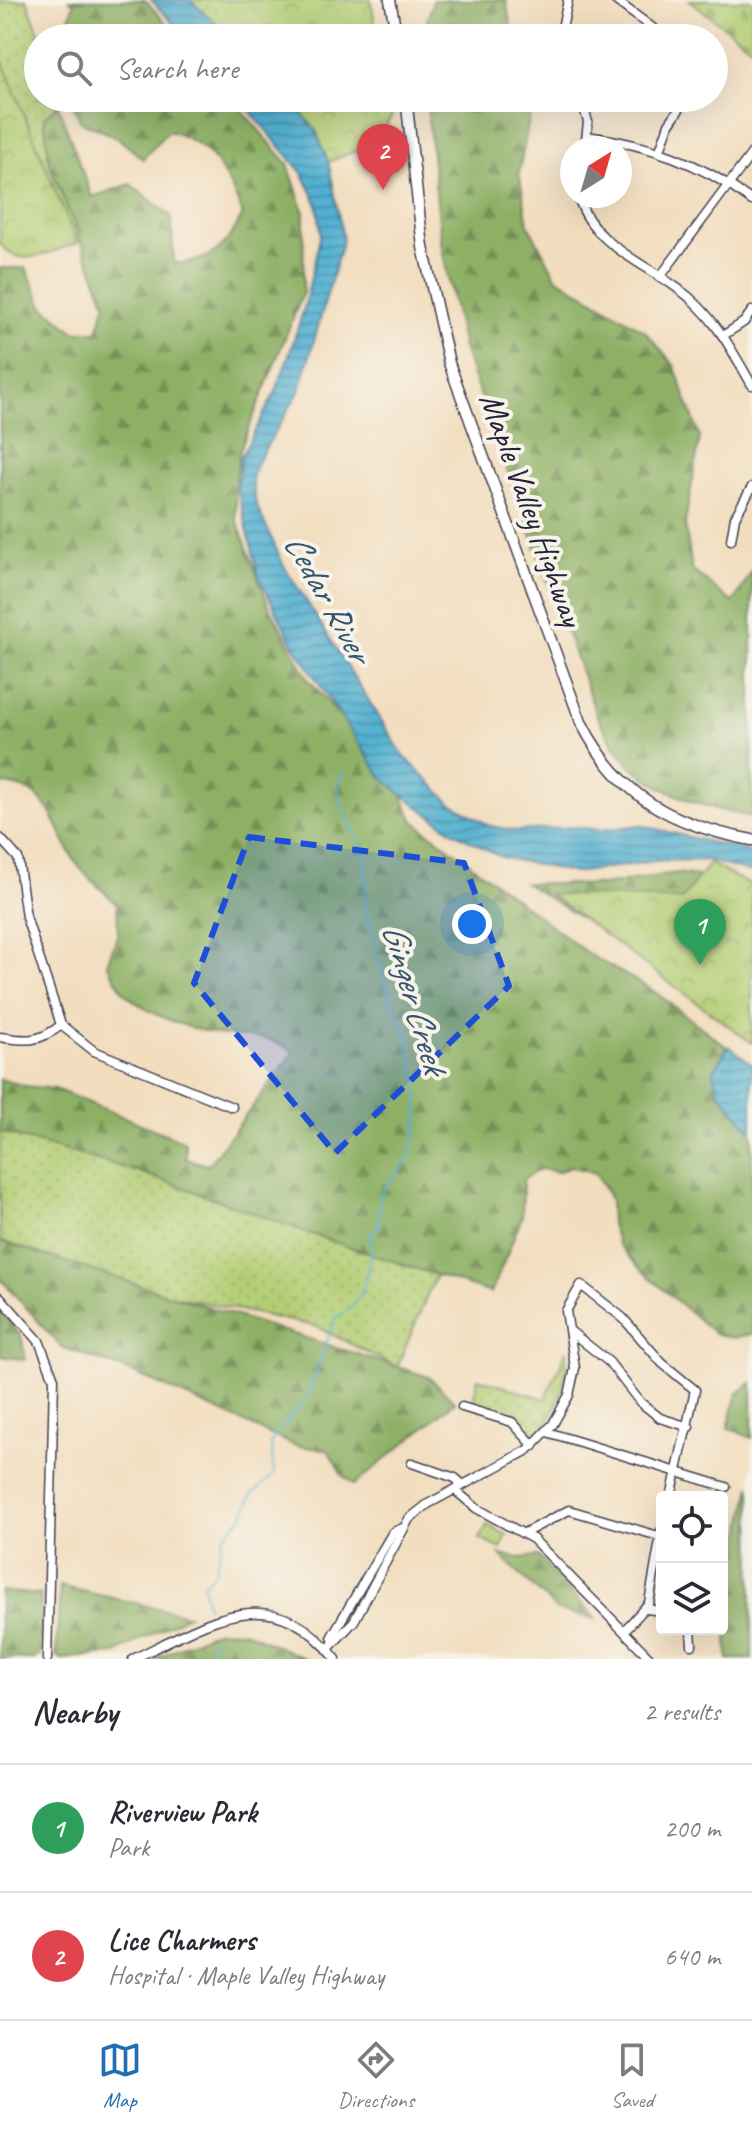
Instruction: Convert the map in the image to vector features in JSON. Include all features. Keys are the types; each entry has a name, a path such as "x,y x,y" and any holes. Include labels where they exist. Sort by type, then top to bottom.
{"main road":[{"path":"390,0 394,24"},
{"name":"Maple Valley Highway","path":"408,112 423,247 449,363 581,722 609,768 639,797 659,810 702,829 752,840"}],"street":[{"path":"563,24 568,0"},
{"path":"615,0 647,24"},
{"path":"585,112 587,136"},
{"path":"660,150 669,124 677,112"},
{"path":"632,145 660,150 694,163 729,183 752,201"},
{"path":"660,277 752,153"},
{"path":"581,208 602,237 693,300 724,335 752,385"},
{"path":"724,335 744,322 752,311"},
{"path":"731,540 735,517 752,487"},
{"path":"0,838 18,858 26,917 61,1025 94,1051 232,1107"},
{"path":"0,1037 32,1042 45,1038 61,1025"},
{"path":"336,1659 331,1645 332,1636 393,1532 403,1528 417,1511 534,1446 561,1412 573,1382 575,1354 566,1311 581,1285 606,1302 662,1363 693,1387 696,1399 672,1491"},
{"path":"0,1297 39,1341 54,1379 47,1659"},
{"path":"569,1330 598,1350 626,1387 660,1418 689,1427"},
{"path":"462,1407 512,1422 534,1446"},
{"path":"547,1432 726,1487"},
{"path":"412,1463 455,1478 459,1488 476,1508 526,1532 651,1659"},
{"path":"526,1532 569,1510 656,1533"},
{"path":"624,1631 646,1609 656,1559"},
{"path":"646,1609 656,1610"},
{"path":"133,1659 216,1619 252,1611 269,1613 302,1627 331,1645"},
{"path":"691,1635 692,1645"}],"highlighted area":[{"path":"249,837 464,863 509,986 335,1153 194,983"}],"green space":[{"path":"0,0 27,0 36,24 24,24 24,112 51,112 44,118 50,165 80,240 77,243 0,56"},
{"path":"70,0 145,0 167,24 64,24 74,3"},
{"path":"190,0 371,0 375,24 216,24"},
{"path":"433,0 506,0 510,24 426,24"},
{"path":"689,0 752,0 752,48 728,30 728,24 720,24"},
{"path":"0,56 77,243 47,254 16,256 0,243"},
{"path":"50,112 61,112 92,197 130,184 171,216 174,263 198,260 217,250 231,235 243,214 224,174 196,143 168,131 143,159 118,138 80,121 76,112 243,112 288,164 304,213 303,293 240,450 235,484 236,518 268,604 309,680 394,779 414,821 591,956 651,989 727,1047 713,1072 719,1092 752,1132 752,1334 733,1338 714,1333 640,1269 618,1244 611,1224 610,1199 596,1173 570,1166 558,1172 540,1169 523,1180 522,1217 491,1293 328,1240 140,1172 0,1132 0,1079 25,1086 55,1089 185,1142 186,1159 208,1165 294,1052 273,1041 217,1034 182,1025 146,1009 127,995 107,964 118,933 117,904 80,868 45,804 21,788 3,784 0,789 0,268 26,268 43,306 75,332 97,331 106,303 50,165 44,118"},
{"path":"301,112 391,112 392,116 373,144 328,162 316,131"},
{"path":"427,112 530,112 519,172 528,224 556,277 645,331 674,365 700,437 685,523 692,570 733,603 752,571 752,817 702,805 655,784 623,758 597,716 463,348 442,249"},
{"path":"709,863 752,886 752,1043 549,894 682,900"},
{"path":"676,873 712,878 661,968 525,883 602,885"},
{"path":"0,1132 165,1180 436,1275 397,1367 315,1326 169,1295 0,1241"},
{"path":"0,1241 429,1377 455,1402 354,1485 343,1476 328,1450 296,1446 132,1372 61,1347 0,1278"},
{"path":"0,1310 21,1336 26,1360 0,1356"},
{"path":"567,1350 566,1373 556,1406 536,1434 512,1418 472,1406 478,1378 545,1399"},
{"path":"752,1382 752,1438 728,1428 737,1394"},
{"path":"751,1485 752,1659 728,1659 728,1604"},
{"path":"487,1525 507,1535 501,1549 480,1539"},
{"path":"500,1555 519,1558 538,1556 596,1619 557,1610"},
{"path":"60,1586 188,1615 115,1653 61,1659 56,1655"},
{"path":"0,1591 41,1595 40,1655 34,1659 0,1658"},
{"path":"217,1630 244,1631 306,1659 155,1659"}],"water":[{"path":"151,0 190,0 216,24 174,24"},
{"name":"Cedar River","path":"251,112 301,112 316,131 329,164 343,239 300,390 255,466 252,480 256,504 283,564 403,755 450,802 490,826 517,831 577,827 602,830 640,825 752,852 752,873 706,860 655,861 575,873 501,857 452,831 381,776 293,644 259,577 237,488 241,457 275,393 288,358 304,308 321,233 317,203 303,174"},
{"path":"729,1046 752,1064 752,1132 719,1092 713,1072"}],"waterway":[{"name":"Ginger Creek","path":"207,1606 203,1585 215,1572 223,1537 243,1516 252,1495 274,1474 271,1442 307,1397 336,1317 350,1308 363,1290 372,1251 369,1236 378,1228 381,1193 410,1157 418,1122 418,1088 406,1030 387,990 366,912 365,855 342,805 338,785 344,772"},
{"name":"Ginger Creek","path":"192,1659 210,1652 213,1638"}],"place":[{"name":"Lice Charmers","path":"383,190"},
{"name":"Riverview Park","path":"700,965"}]}
